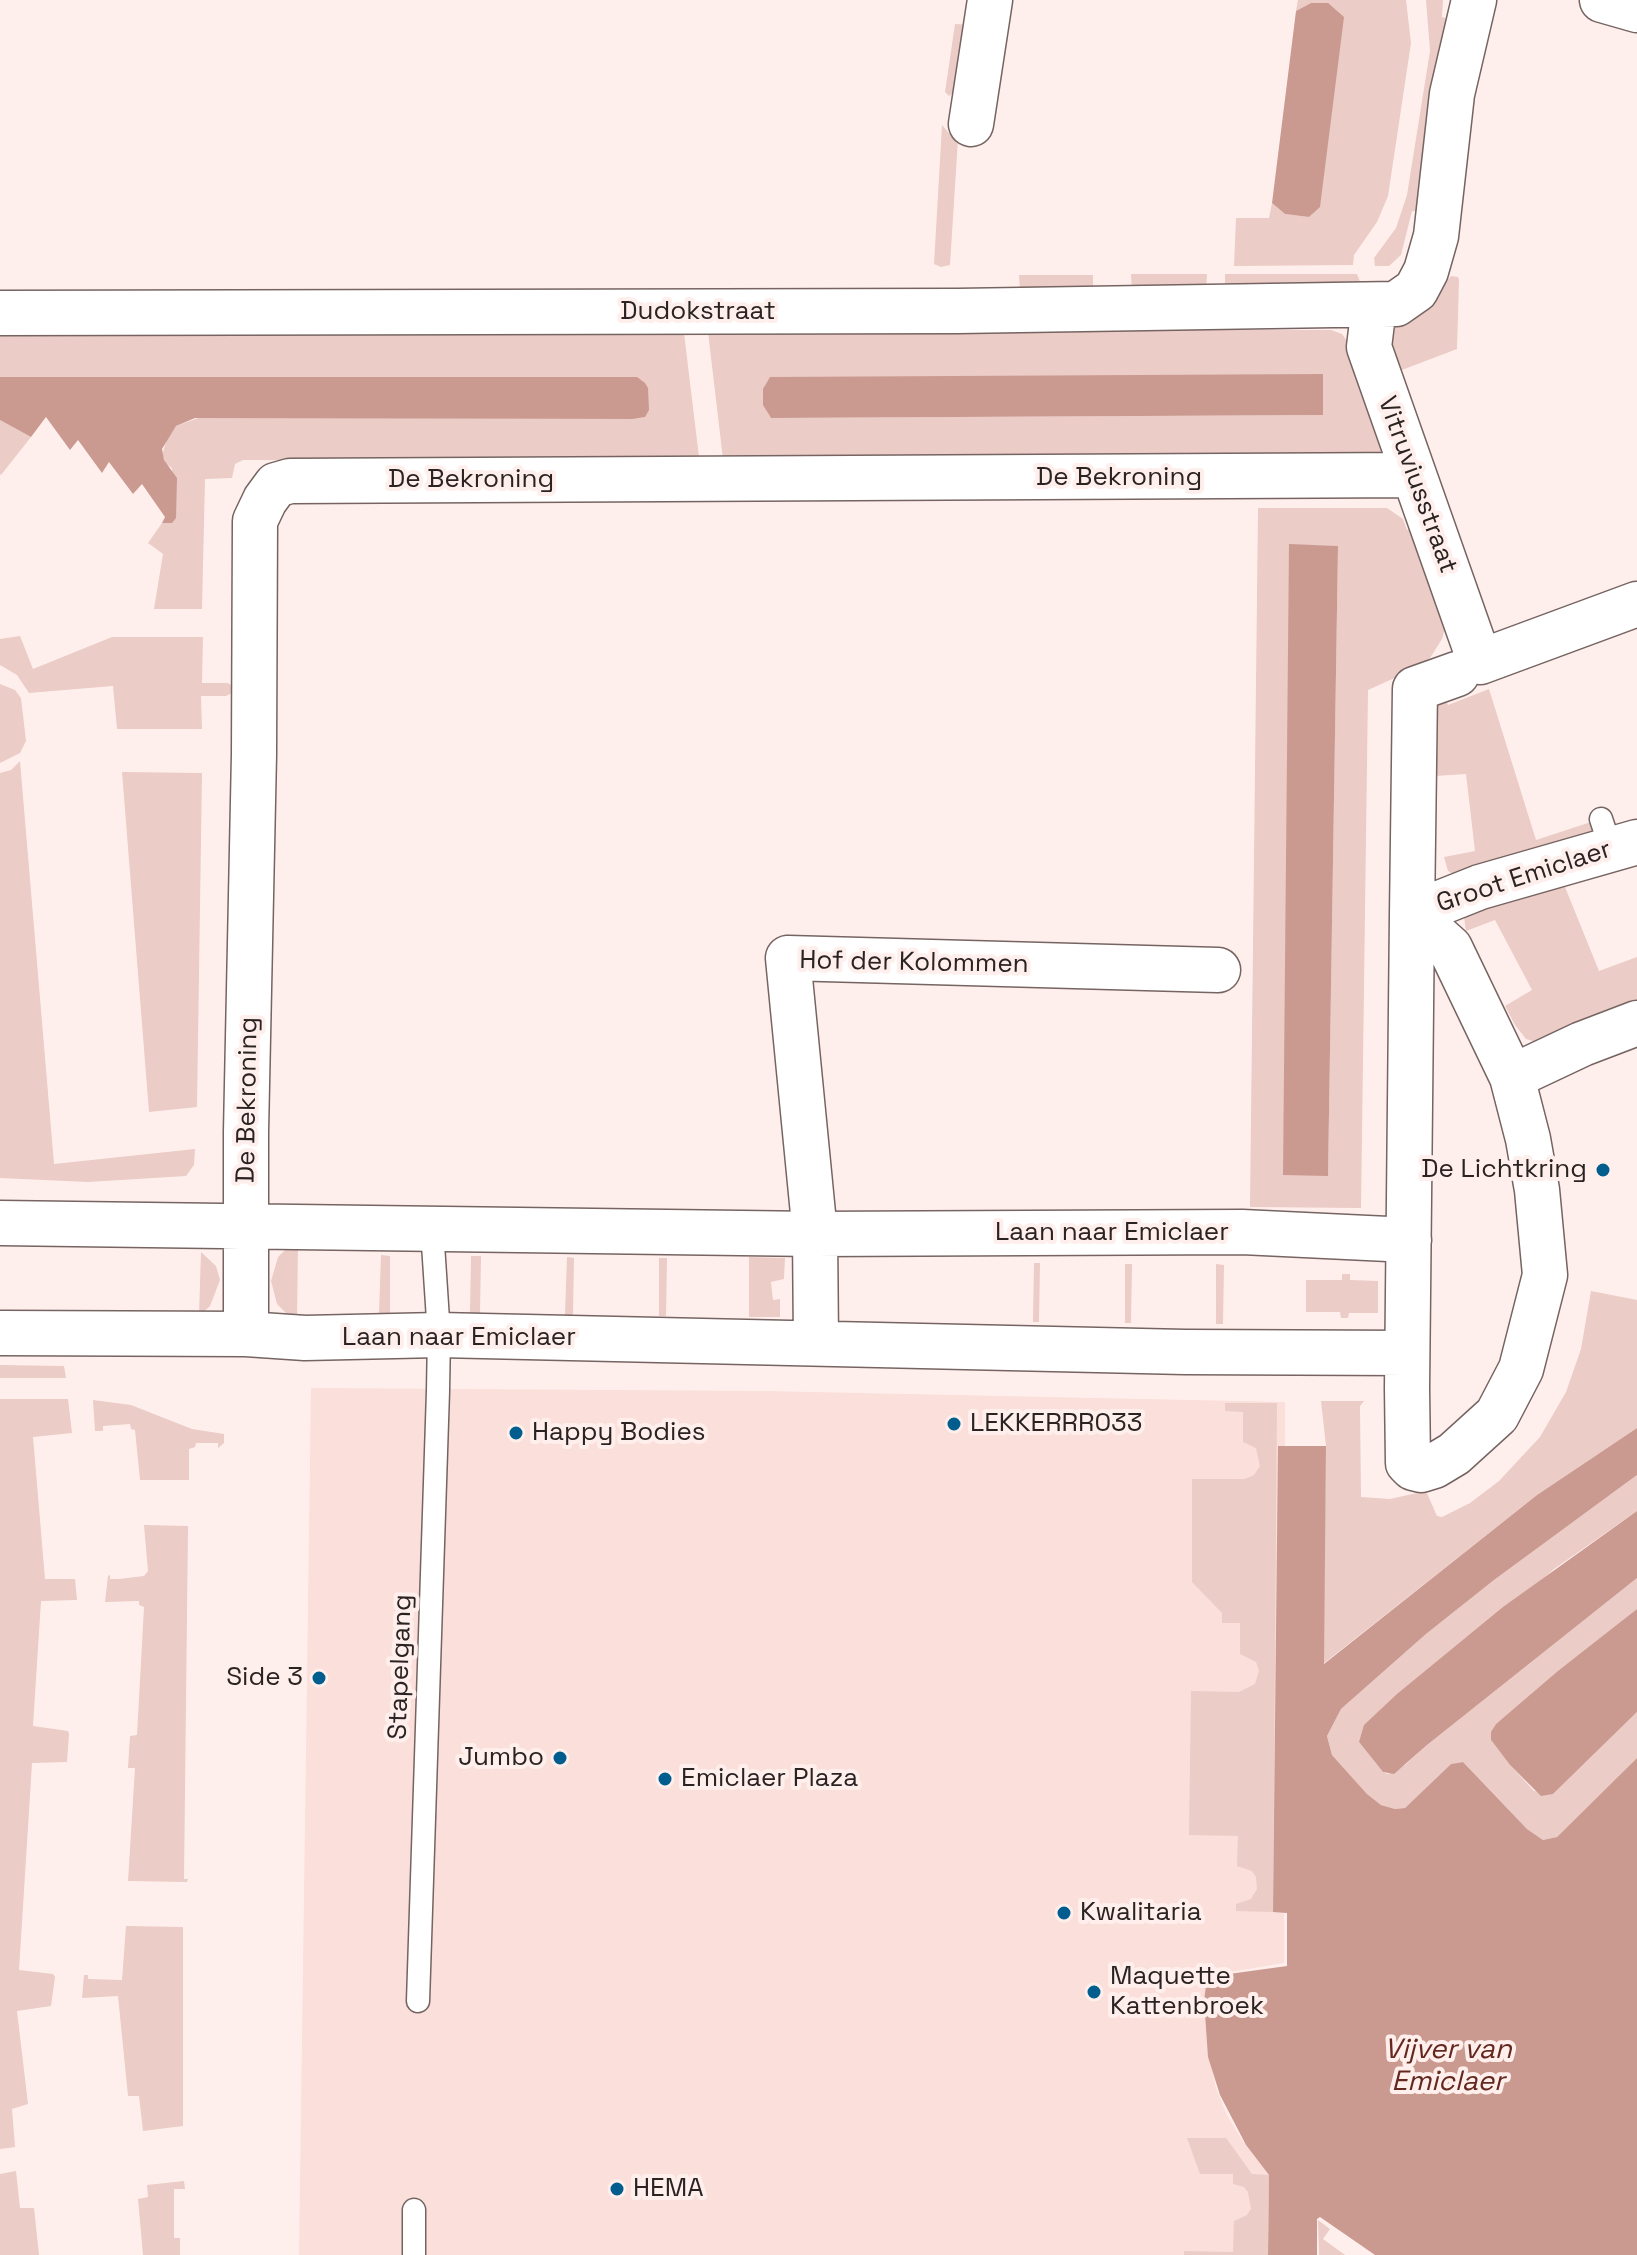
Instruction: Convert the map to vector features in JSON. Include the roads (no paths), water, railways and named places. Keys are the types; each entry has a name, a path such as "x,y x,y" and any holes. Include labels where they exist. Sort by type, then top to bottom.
{"street":[{"path":"971,124 990,0"},
{"path":"1385,305 1416,290 1426,271 1436,236 1452,94 1474,0"},
{"path":"1602,0 1637,10"},
{"name":"Dudokstraat","path":"0,313 942,311 1385,305"},
{"name":"Vitruviusstraat","path":"1385,305 1369,347 1414,475 1469,668"},
{"name":"De Bekroning","path":"247,1227 255,521 276,485 290,481 1414,475"},
{"path":"1412,914 1450,948 1512,1077 1537,1190 1545,1275 1521,1369 1497,1415 1454,1454 1421,1470 1408,1463 1407,1353 1409,1240 1412,914 1415,689 1637,604"},
{"name":"Groot Emiclaer","path":"1412,914 1616,837"},
{"name":"Hof der Kolommen","path":"815,1234 788,958 1218,970"},
{"path":"1512,1077 1582,1044 1637,1023"},
{"name":"Laan naar Emiclaer","path":"0,1223 815,1234 1242,1232 1409,1240"},
{"path":"246,1334 247,1227"},
{"path":"815,1234 816,1342"},
{"name":"Laan naar Emiclaer","path":"0,1333 246,1334 305,1338 439,1335 1185,1352 1407,1353"}],"lane":[{"name":"Stapelgang","path":"418,2001 439,1335 432,1229"},
{"path":"414,2210 414,2255"}],"water":[{"path":"1311,3 1328,3 1344,17 1320,207 1309,217 1285,214 1272,203 1296,11"},
{"path":"1323,374 1323,415 771,418 763,405 763,389 770,377"},
{"path":"0,377 637,377 648,388 649,410 645,417 633,419 195,418 176,426 162,449 164,460 177,478 176,518 172,523 162,523 165,517 142,484 133,494 109,462 102,473 78,440 70,450 46,417 31,437 0,420"},
{"path":"1289,544 1338,546 1328,1176 1283,1175"},
{"name":"Vijver van Emiclaer","path":"1637,1428 1637,1475 1426,1634 1341,1709 1327,1736 1332,1755 1381,1805 1405,1808 1451,1764 1463,1762 1527,1829 1543,1840 1557,1837 1637,1758 1637,2255 1375,2255 1320,2217 1317,2219 1317,2255 1268,2255 1269,2175 1246,2145 1220,2095 1208,2057 1204,2001 1207,1977 1287,1966 1287,1913 1273,1912 1278,1446 1326,1446 1324,1664 1537,1495"},
{"path":"1637,1511 1637,1578 1394,1774 1383,1772 1359,1742 1364,1725 1503,1607"},
{"path":"1637,1609 1637,1712 1553,1794 1541,1796 1510,1765 1491,1740 1491,1732 1496,1724 1558,1671"}],"place":[{"name":"De Lichtkring","path":"1603,1170"},
{"name":"LEKKERRR033","path":"954,1424"},
{"name":"Happy Bodies","path":"516,1433"},
{"name":"Side 3","path":"319,1678"},
{"name":"Jumbo","path":"560,1758"},
{"name":"Emiclaer Plaza","path":"665,1779"},
{"name":"Kwalitaria","path":"1064,1913"},
{"name":"Maquette Kattenbroek","path":"1094,1992"},
{"name":"HEMA","path":"617,2189"}]}
